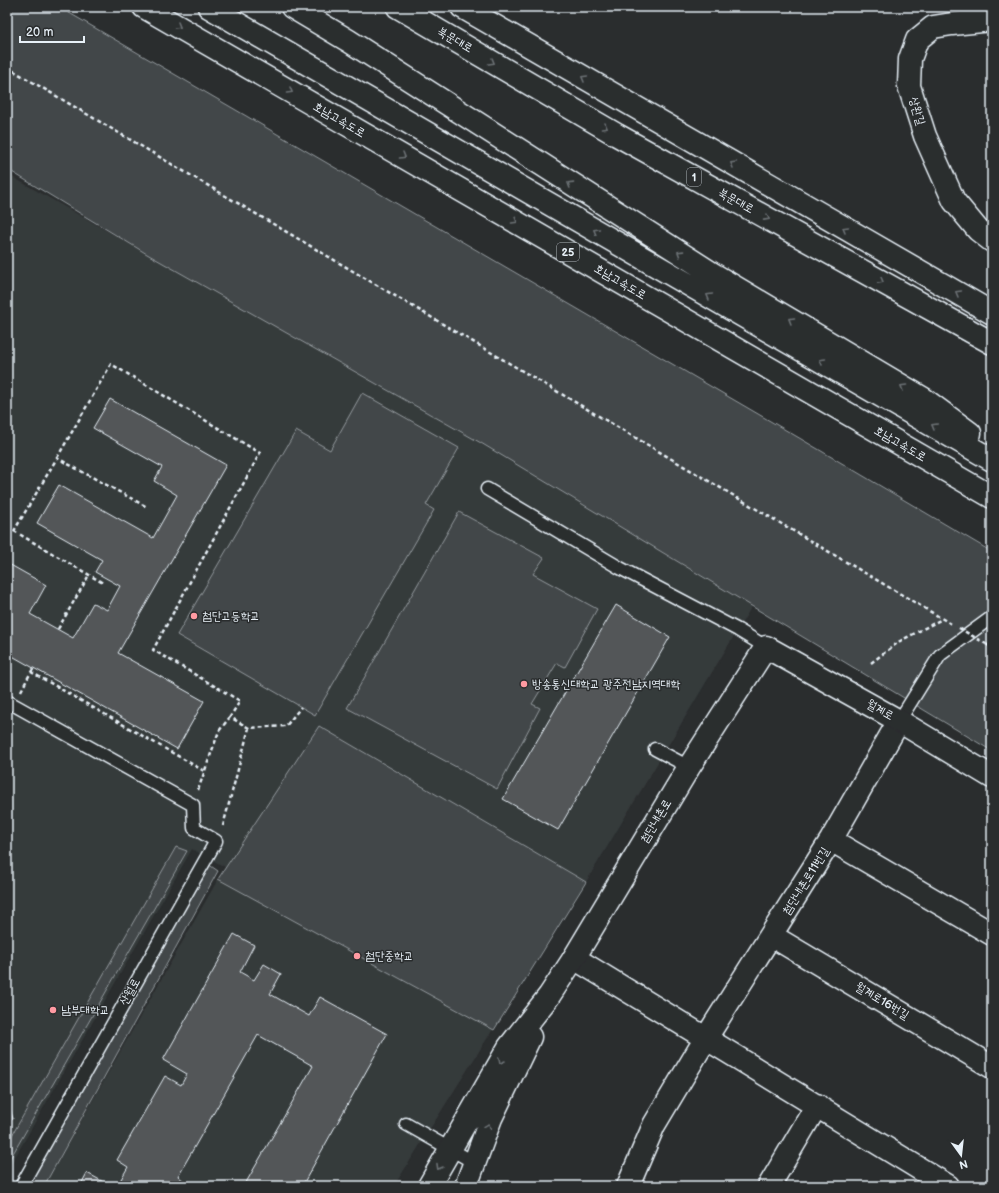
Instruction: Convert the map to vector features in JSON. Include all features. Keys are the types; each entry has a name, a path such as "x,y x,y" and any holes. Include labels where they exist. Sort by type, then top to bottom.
{"main road":[{"name":"호남고속도로","path":"144,7 992,497"},
{"path":"209,7 992,460"},
{"path":"292,7 349,41 713,274 924,399 992,450"},
{"name":"북문대로","path":"398,7 617,135 992,343"},
{"path":"462,7 992,313"},
{"name":"상완길","path":"992,20 952,24 933,28 927,32 917,40 910,59 909,86 925,136 954,201 978,230 992,241"},
{"name":"월계로","path":"766,647 899,721 992,777"},
{"name":"첨단내촌로","path":"549,996 574,958 689,767 766,647"},
{"name":"첨단내촌로11번길","path":"628,1186 654,1125 706,1038 772,936 831,840 899,721"},
{"path":"831,840 992,934"},
{"name":"월계로16번길","path":"772,936 992,1067"},
{"path":"574,958 817,1105 926,1180 948,1186"},
{"path":"428,1186 509,1047 549,996"},
{"path":"466,1186 491,1118 549,996"},
{"path":"769,1186 817,1105"}],"lane":[{"path":"487,489 620,568 738,630 766,647"},
{"path":"899,721 940,655 992,617"},
{"path":"10,702 192,806 194,828 216,841"},
{"path":"655,749 689,767"},
{"name":"산월로","path":"21,1186 216,841"},
{"path":"406,1124 474,1163"}],"path":[{"path":"7,67 992,648"},
{"path":"14,532 112,364 260,453 153,650 240,701 219,731 192,806"},
{"path":"57,458 147,507"},
{"path":"7,528 103,583"},
{"path":"58,629 89,575"},
{"path":"871,664 900,641 943,618"},
{"path":"10,702 35,667"},
{"path":"31,672 204,771"},
{"path":"230,717 249,728 286,726 301,707"},
{"path":"216,841 223,827 249,728"}],"shaded area":[{"path":"7,7 59,7 801,439 992,552 992,751 481,443 147,254 7,169"},
{"path":"7,174 481,443 752,606 586,882 394,1186 44,1186 225,867 192,849 7,1171"},
{"path":"362,393 459,448 426,505 434,510 315,715 177,635 296,431 330,450"},
{"path":"459,512 544,558 533,574 597,609 565,667 557,663 532,704 540,708 497,789 347,708"},
{"path":"319,726 586,882 494,1030 218,879"},
{"path":"176,847 187,851 7,1164 7,1144"},
{"path":"208,864 218,871 44,1186 26,1186"}],"building":[{"path":"110,399 226,465 118,653 204,701 177,749 7,653 7,563 46,585 30,614 73,638 93,603 107,610 120,586 95,572 102,560 37,523 59,485 153,538 177,495 154,481 162,467 93,428"},
{"path":"616,605 670,637 558,830 503,799"},
{"path":"234,934 254,945 240,972 254,980 264,964 281,974 270,994 309,1016 320,997 387,1034 302,1186 244,1186 313,1066 258,1035 178,1176 186,1183 184,1186 117,1186 128,1167 117,1160 165,1076 181,1085 187,1074 163,1060"},
{"path":"7,1098 13,1119 7,1121"},
{"path":"87,1173 111,1186 80,1186"}],"place":[{"name":"첨단고등학교","path":"194,616"},
{"name":"방송통신대학교 광주전남지역대학","path":"524,684"},
{"name":"첨단중학교","path":"357,956"},
{"name":"남부대학교","path":"53,1010"}]}
